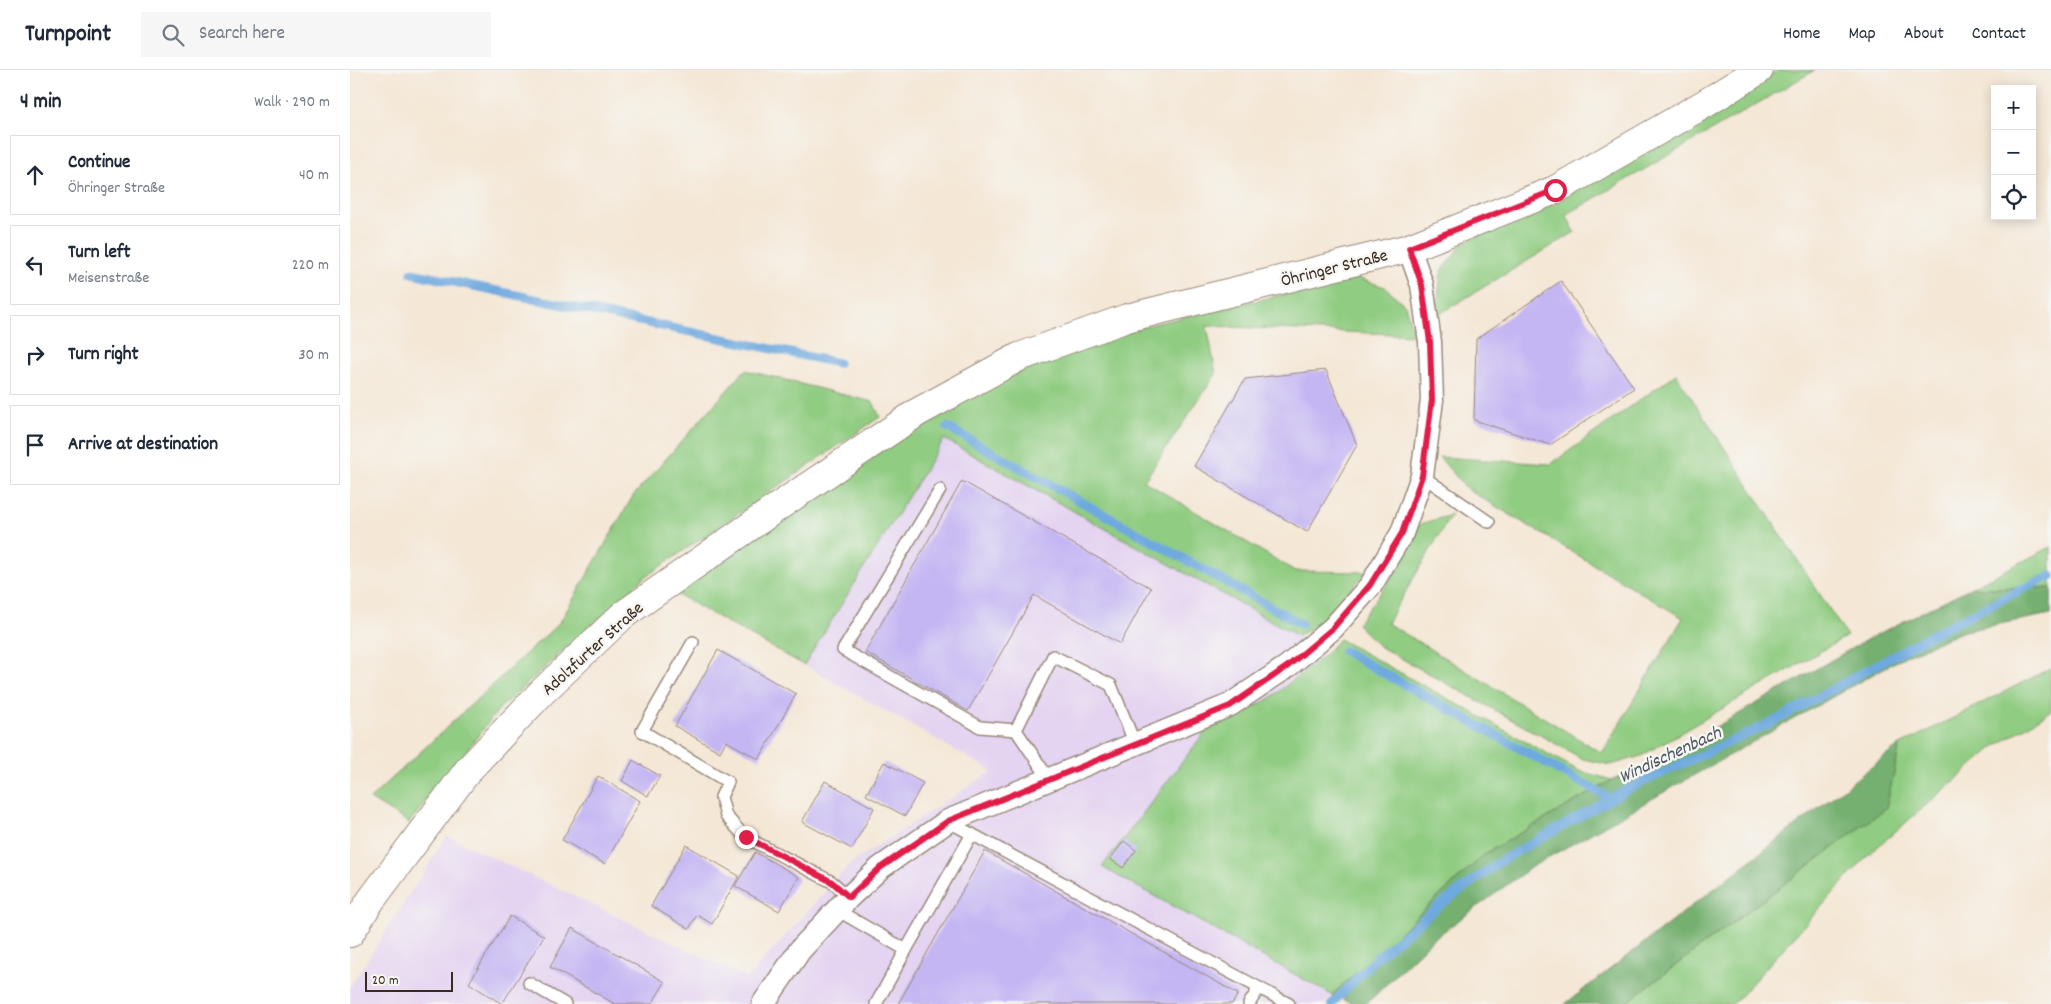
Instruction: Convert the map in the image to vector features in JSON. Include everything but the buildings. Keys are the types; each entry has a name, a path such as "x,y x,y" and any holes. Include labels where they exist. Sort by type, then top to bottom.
{"main road":[{"name":"Öhringer Straße","path":"948,397 1019,356 1127,318 1409,248 1555,190 1706,103 1758,70"},
{"name":"Adolzfurter Straße","path":"350,933 371,900 469,769 542,692 624,615 782,504 918,412 948,397"}],"street":[{"path":"763,1004 800,950 843,904 880,868 948,821 1230,706 1288,666 1333,628 1370,585 1402,533 1422,476 1432,400 1430,342 1422,285 1409,248"}],"lane":[{"path":"1422,476 1489,522"},
{"path":"940,490 843,650 980,727 1016,730"},
{"path":"693,642 642,731 728,782 721,797 726,816 746,837 832,882 843,904 906,950"},
{"path":"1016,730 1053,656 1111,685 1135,744"},
{"path":"1016,730 1049,779"},
{"path":"948,821 1290,1004"},
{"path":"876,1004 972,834"},
{"path":"529,983 565,1004"},
{"path":"1249,1004 1259,988"}],"shaded area":[{"path":"944,439 1298,636 1325,655 1269,699 1205,732 1102,866 1332,995 1324,1004 350,1004 350,987 447,836 747,978 850,864 992,771 804,665"}],"green space":[{"path":"1779,70 1815,70 1566,215 1575,232 1436,316 1441,272 1463,243 1557,199"},
{"path":"1357,278 1385,287 1405,305 1414,335 1207,326 1216,374 1144,481 1295,571 1367,572 1319,622 1298,636 944,439 804,665 674,593 934,414 1043,361 1149,325"},
{"path":"745,370 873,402 880,417 645,577 500,708 409,823 370,799 560,622 633,496"},
{"path":"1676,374 1847,636 1641,756 1611,765 1583,759 1379,646 1357,624 1396,572 1420,524 1451,515 1387,623 1602,753 1683,618 1467,489 1439,457 1551,464"},
{"path":"2051,547 2051,588 1970,588"},
{"path":"1970,588 2051,588 2051,614 1964,631 1907,655 1533,866 1433,939 1366,1004 1355,1004 1332,995 1486,853 1612,780 1647,767 1868,639"},
{"path":"1339,639 1579,771 1612,780 1486,853 1332,995 1102,867 1205,732 1269,699 1325,655"},
{"path":"2051,668 2051,711 1994,747 1868,855 1733,1004 1624,1004 1886,808 1900,745"},
{"path":"1900,745 1886,808 1624,1004 1565,1004"}],"waterway":[{"path":"412,273 838,363"},
{"path":"947,427 1301,624"},
{"name":"Windischenbach","path":"1332,1004 1376,958 1439,906 1502,860 1630,788 1775,721 1932,634 2051,576"},
{"path":"1344,651 1611,799"}],"route":[{"path":"746,837 832,882 849,897 880,868 948,821 1230,706 1288,666 1333,628 1370,585 1402,533 1422,476 1432,400 1430,342 1422,285 1409,248 1555,190"}]}
